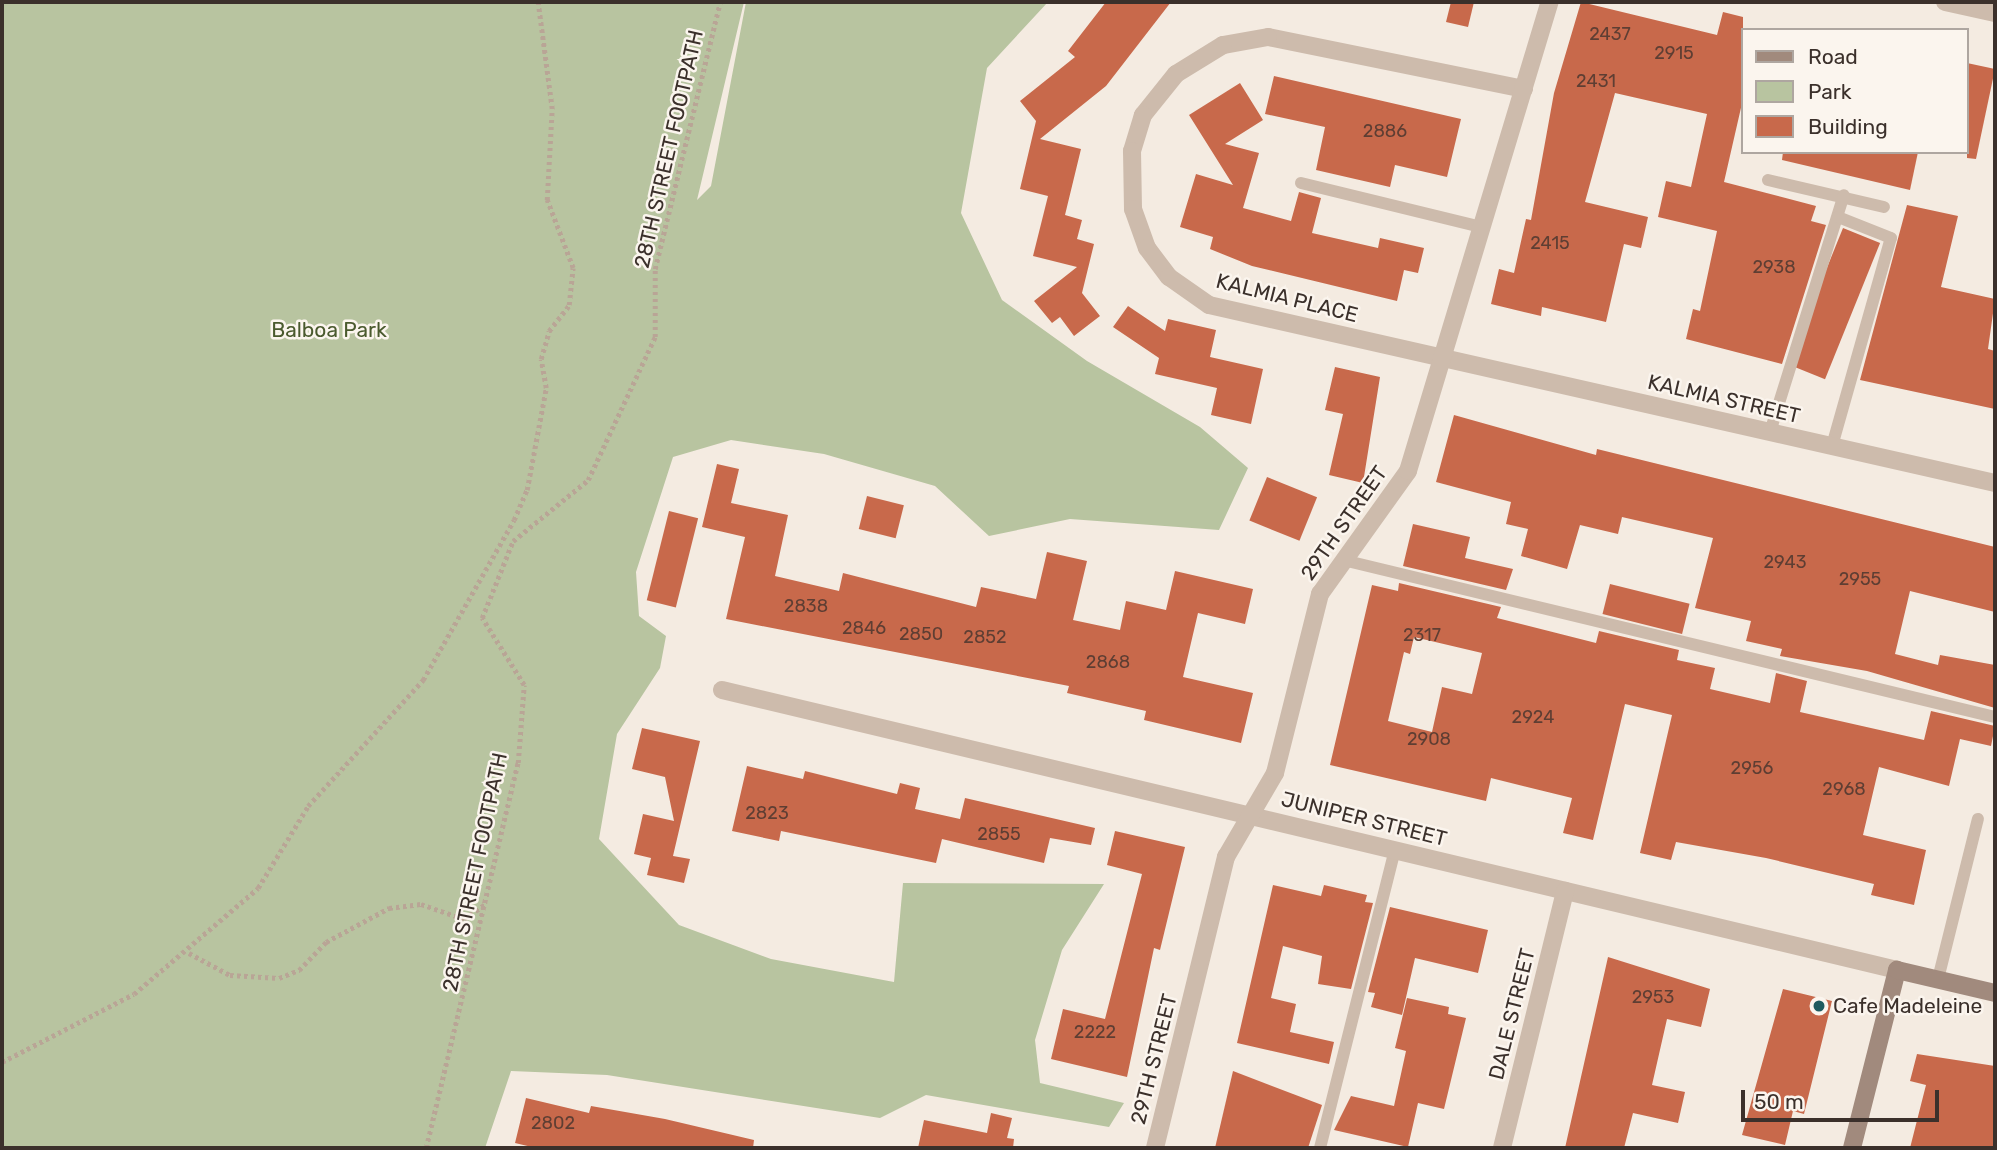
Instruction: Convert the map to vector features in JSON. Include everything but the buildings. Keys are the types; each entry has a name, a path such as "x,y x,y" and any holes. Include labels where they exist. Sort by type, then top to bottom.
{"street":[{"name":"29TH STREET","path":"1156,1148 1226,857 1275,773 1320,594 1408,471 1550,2"},
{"path":"1945,2 1995,13"},
{"name":"KALMIA PLACE","path":"1442,359 1209,306 1169,277 1147,248 1133,209 1132,150 1143,116 1176,74 1223,45 1268,37 1524,89"},
{"name":"KALMIA STREET","path":"1442,359 1995,483"},
{"name":"JUNIPER STREET","path":"722,690 1995,993"},
{"name":"DALE STREET","path":"1502,1148 1565,891"},
{"path":"1852,1148 1897,970"}],"lane":[{"path":"1768,180 1884,206"},
{"path":"1301,183 1482,226"},
{"path":"1770,432 1844,195"},
{"path":"1832,446 1891,238 1838,218"},
{"path":"1343,561 1995,717"},
{"path":"1938,979 1978,819"},
{"path":"1320,1148 1395,850"}],"path":[{"path":"2,1062 134,994 189,953 258,888 308,806 423,680 527,490 546,388 541,359 549,331 569,305 573,268 547,200 552,109 538,2"},
{"name":"28TH STREET FOOTPATH","path":"426,1148 489,900 518,763 524,685 481,618 513,541 588,480 655,337 655,269 720,2"},
{"path":"189,953 230,975 279,978 299,970 326,942 389,908 421,904 464,919 489,900"}],"green space":[{"name":"Balboa Park","path":"2,2 744,2 697,200 711,186 746,2 1048,2 987,68 961,213 1002,300 1087,361 1200,427 1248,468 1219,530 1070,519 989,536 935,486 824,454 731,440 673,457 636,572 639,616 666,636 660,668 617,734 599,839 679,925 771,959 894,982 903,883 1104,884 1062,950 1035,1040 1040,1083 1124,1103 1109,1127 926,1095 880,1118 607,1075 511,1071 485,1148 2,1148"}],"place":[{"name":"Cafe Madeleine","path":"1819,1006"}]}
